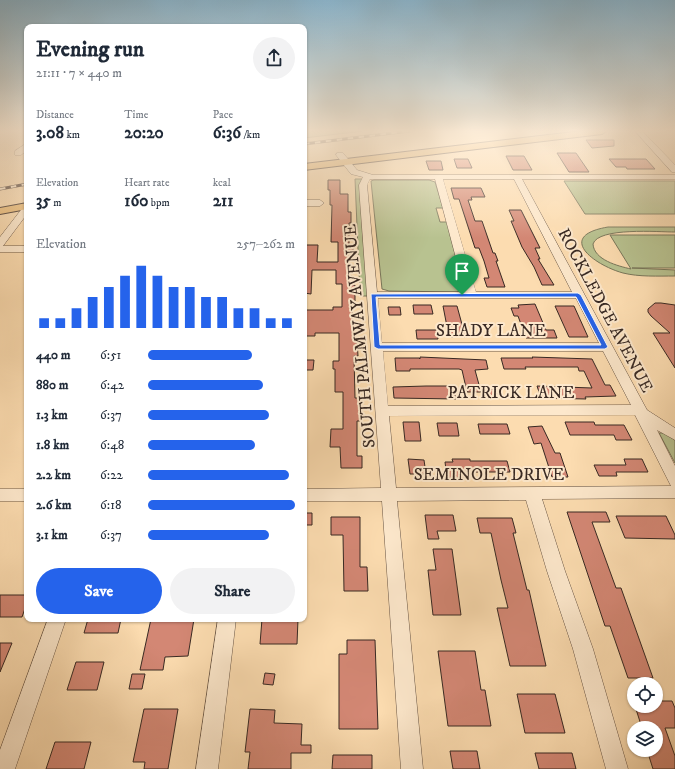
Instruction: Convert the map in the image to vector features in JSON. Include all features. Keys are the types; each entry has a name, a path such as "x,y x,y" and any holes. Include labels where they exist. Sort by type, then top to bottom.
{"main road":[{"path":"0,211 24,211"},
{"path":"0,219 24,212"}],"street":[{"path":"350,167 354,172 370,176 675,177"},
{"name":"SOUTH PALMWAY AVENUE","path":"370,176 363,187 378,347 412,769"},
{"path":"438,176 471,295"},
{"name":"ROCKLEDGE AVENUE","path":"517,177 675,481"},
{"path":"307,203 320,203"},
{"path":"0,244 24,214"},
{"path":"0,249 24,250"},
{"path":"373,295 578,295"},
{"name":"SHADY LANE","path":"378,347 605,347"},
{"name":"PATRICK LANE","path":"382,411 640,412"},
{"path":"640,412 675,434"},
{"name":"SEMINOLE DRIVE","path":"307,495 675,492"},
{"path":"532,494 556,571 583,649 616,769"},
{"path":"0,495 24,495"},
{"path":"4,769 56,622"},
{"path":"207,769 227,622"}],"green space":[{"path":"355,179 362,179 359,185 368,296 360,296"},
{"path":"429,180 435,182 443,208 436,208 440,222 447,222 466,288 457,292 389,291 382,289 371,181"},
{"path":"564,181 675,181 675,214 585,214"},
{"path":"608,227 675,227 675,232 643,231 606,235 597,239 593,244 594,250 602,258 614,264 631,269 610,235 675,235 675,268 632,268 675,270 675,276 642,276 629,274 601,264 585,250 582,243 584,237 592,231"},
{"path":"659,433 664,433 675,440 675,463"}],"building":[{"path":"428,167 442,167 443,170 429,170"},
{"path":"457,167 472,168 457,168"},
{"path":"511,167 530,167 532,170 513,170"},
{"path":"566,167 586,167 589,172 569,172"},
{"path":"616,167 653,167 655,169 627,169 626,167"},
{"path":"328,180 340,180 340,194 348,194 348,212 351,212 351,223 349,223 349,248 353,248 353,258 349,258 352,285 355,285 355,301 352,301 353,340 357,340 358,356 354,356 355,398 361,398 362,421 357,421 357,456 362,456 362,468 341,468 340,447 330,447 331,429 343,429 343,392 335,392 335,369 333,369 333,361 339,361 339,333 315,333 315,336 307,336 307,310 333,310 333,307 342,307 342,284 336,284 336,270 312,270 311,294 307,293 307,245 318,245 317,262 338,262 338,242 331,242 332,205 330,205 330,190 328,190"},
{"path":"451,188 481,188 485,197 471,197 472,200 468,200 475,221 482,221 493,253 495,253 498,261 496,261 505,287 487,287 484,278 489,278 484,261 479,248 475,248 459,199 454,199"},
{"path":"509,210 521,210 540,248 535,248 540,259 538,259 554,285 542,285 534,267 522,247 511,221 514,221"},
{"path":"655,303 675,305 675,368 653,333 670,333 648,312 648,309"},
{"path":"535,304 546,330 554,330 557,338 526,338 518,316 514,316 511,308 519,308 518,305"},
{"path":"413,305 431,305 433,314 414,314"},
{"path":"443,306 457,306 463,328 466,328 469,337 449,337"},
{"path":"555,306 574,306 588,337 569,337"},
{"path":"388,307 400,307 401,315 389,315"},
{"path":"416,330 437,330 438,339 417,339"},
{"path":"420,357 486,360 488,369 475,370 481,392 467,392 462,370 459,369 410,369 410,371 396,371 395,358 420,359"},
{"path":"532,357 592,359 605,385 610,385 616,396 585,397 586,399 541,398 537,386 592,388 584,371 579,371 578,367 525,367 526,369 504,369 501,358 533,358"},
{"path":"307,360 314,360 313,370 307,370"},
{"path":"453,386 456,399 394,398 393,387"},
{"path":"484,389 496,389 498,398 486,398"},
{"path":"403,422 419,422 421,441 405,441"},
{"path":"565,422 594,422 595,425 624,425 632,440 616,440 614,435 570,435"},
{"path":"437,423 457,423 459,436 439,436"},
{"path":"478,424 507,424 510,434 480,434"},
{"path":"542,426 555,453 560,453 568,477 552,477 541,443 534,444 528,427"},
{"path":"408,459 424,460 426,474 410,474"},
{"path":"452,459 470,459 470,461 507,461 510,472 464,472 466,478 447,478 445,462 453,462"},
{"path":"624,459 642,459 648,472 616,472 617,476 599,476 594,465 626,465"},
{"path":"567,512 606,512 610,522 592,522 616,588 621,588 653,677 628,677 610,626 605,626"},
{"path":"307,513 312,513 312,525 307,525"},
{"path":"425,515 453,515 456,531 437,531 439,539 428,539"},
{"path":"616,516 666,516 675,535 675,539 625,538"},
{"path":"331,517 360,517 360,567 367,567 368,591 344,591 343,535 331,535"},
{"path":"477,518 512,518 516,533 513,533 527,590 529,590 546,666 510,666 497,608 508,608 491,533 480,533"},
{"path":"433,549 452,549 461,615 433,615 428,570 436,570"},
{"path":"0,595 24,595 24,611 22,617 0,617"},
{"path":"87,622 120,622 118,633 84,633"},
{"path":"150,622 194,622 188,656 165,657 163,670 140,670"},
{"path":"262,622 298,622 297,644 260,644"},
{"path":"347,640 375,640 378,729 339,729 339,654 347,654"},
{"path":"0,643 12,643 0,672"},
{"path":"438,651 475,651 481,690 485,690 491,726 448,726"},
{"path":"76,662 104,662 97,690 67,690"},
{"path":"265,673 275,674 273,685 263,684"},
{"path":"132,674 145,674 142,689 129,689"},
{"path":"517,694 555,694 565,733 525,733"},
{"path":"663,701 672,701 675,708 675,728 665,728 675,756 675,769 653,769 649,757 663,757 663,721 640,721 637,713 663,713"},
{"path":"144,709 178,709 168,769 144,769 145,762 133,762"},
{"path":"250,709 275,710 274,723 302,724 301,745 311,745 311,753 291,753 291,769 248,769 250,752 245,752"},
{"path":"55,742 91,742 84,769 46,769"},
{"path":"450,751 477,751 480,769 453,769"},
{"path":"535,753 572,753 576,769 539,769"},
{"path":"333,755 372,755 372,769 332,769"}],"railway":[{"path":"0,189 24,185"}],"route":[{"path":"373,295 462,295 578,295 605,347 378,347 373,295"}]}
